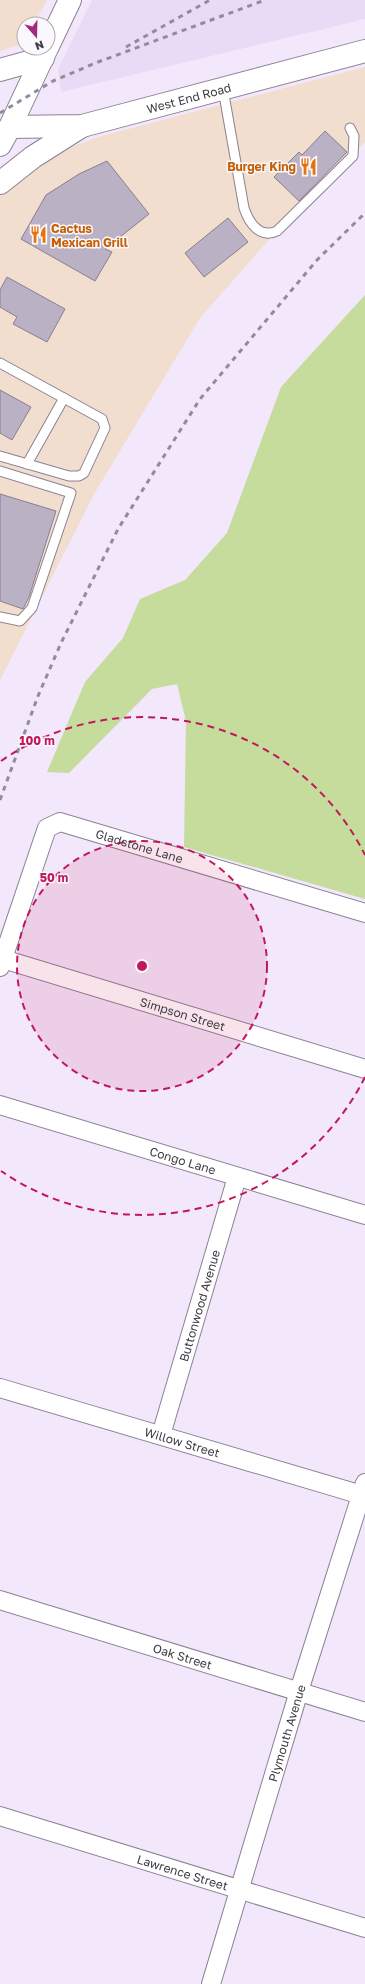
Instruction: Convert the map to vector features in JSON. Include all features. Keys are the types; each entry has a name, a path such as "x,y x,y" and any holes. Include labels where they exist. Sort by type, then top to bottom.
{"main road":[{"path":"56,30 70,0"},
{"name":"West End Road","path":"3,132 82,126 365,51"},
{"path":"0,70 34,56"},
{"path":"3,132 43,56"},
{"path":"0,183 33,157 82,126"}],"street":[{"name":"Gladstone Lane","path":"1,962 47,828 60,822 365,913"},
{"name":"Simpson Street","path":"1,962 365,1069"},
{"name":"Congo Lane","path":"0,1105 365,1215"},
{"name":"Buttonwood Avenue","path":"161,1435 237,1177"},
{"name":"Willow Street","path":"0,1388 161,1435 364,1491"},
{"name":"Plymouth Avenue","path":"211,1984 299,1691 364,1491"},
{"name":"Oak Street","path":"0,1600 365,1712"},
{"name":"Lawrence Street","path":"0,1816 365,1928"}],"lane":[{"path":"223,89 248,219 262,233 271,234 283,226 353,156 354,136 350,128"},
{"path":"0,363 102,418 105,428 84,473 79,476 69,476 0,456"},
{"path":"27,464 64,398"},
{"path":"0,471 71,493 32,608 20,622 0,617"}],"shaded area":[{"path":"0,0 47,0 38,16 16,16 16,46 0,51"},
{"path":"92,0 365,0 365,19 61,92 58,69"},
{"path":"365,67 365,142 266,243 200,318 94,494 0,680 0,195 50,155 98,137"}],"green space":[{"path":"365,295 365,899 184,847 186,721 177,684 152,689 69,773 47,772 85,682 123,638 140,599 185,580 227,533 281,387"}],"building":[{"name":"Burger King","path":"325,131 347,152 299,201 274,177 299,152 302,155"},
{"path":"107,161 149,214 105,249 112,252 95,281 21,239 46,195 79,174"},
{"path":"228,218 248,242 204,277 185,253"},
{"path":"7,277 65,309 47,342 13,324 17,317 0,307 0,290"},
{"path":"0,390 31,407 12,440 0,433"},
{"path":"0,494 56,511 29,597 23,609 0,601"}],"railway":[{"path":"126,47 210,0"},
{"path":"0,113 53,81 98,62 265,0"},
{"path":"0,800 38,696 61,643 118,529 200,399 317,260 365,213"}],"place":[{"name":"Burger King","path":"309,166"},
{"name":"Cactus Mexican Grill","path":"38,235"}]}
